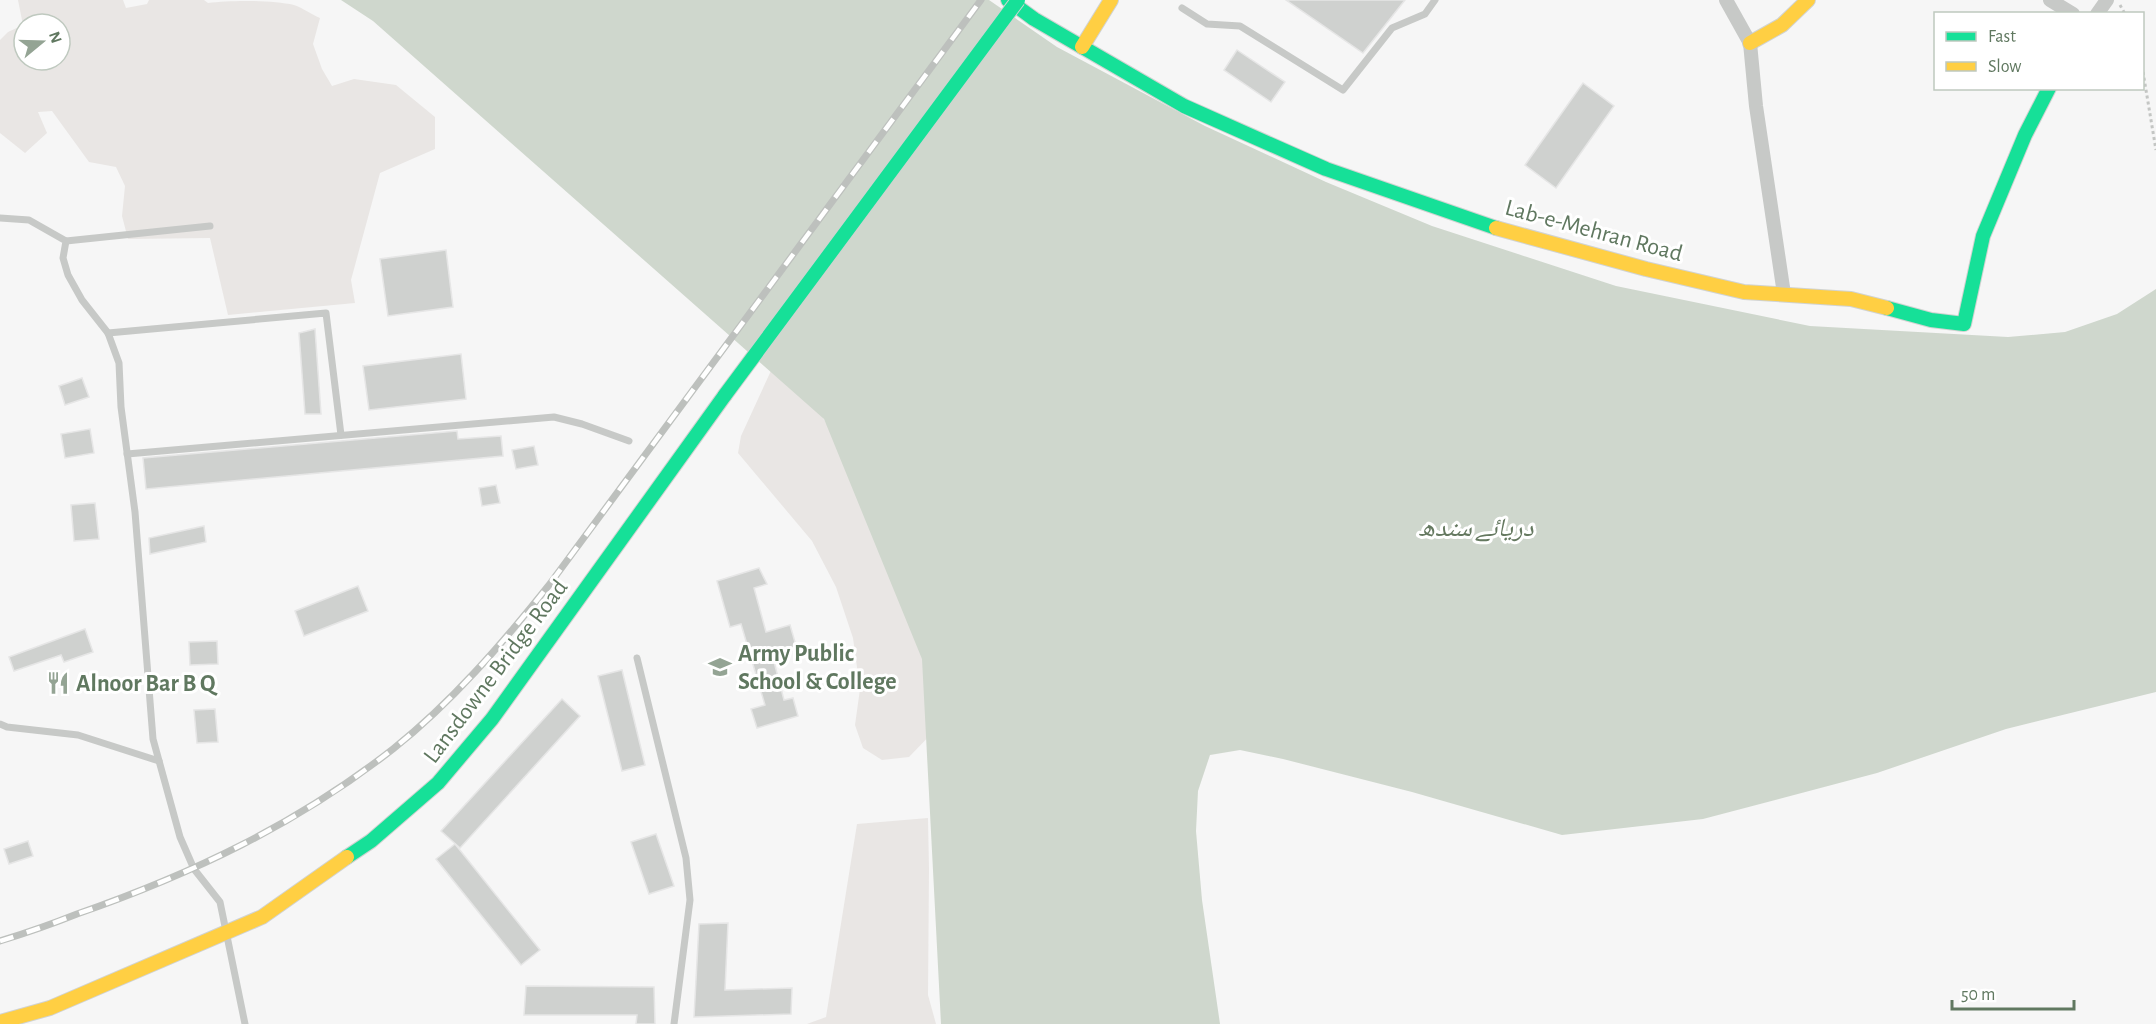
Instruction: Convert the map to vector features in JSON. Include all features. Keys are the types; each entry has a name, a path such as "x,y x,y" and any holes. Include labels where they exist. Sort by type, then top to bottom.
{"main road":[{"name":"Lab-e-Mehran Road","path":"1008,0 1034,19 1184,106 1326,169 1497,228 1634,266 1744,292 1851,299 1931,320 1964,324 1983,236 2025,135 2048,90"},
{"name":"Lansdowne Bridge Road","path":"0,1022 50,1008 262,917 371,841 438,783 492,719 725,395 1018,0"},
{"path":"1082,47 1111,0"},
{"path":"1750,44 1769,35 1800,10 1808,0"}],"street":[{"path":"1726,0 1750,44 1756,106 1784,294"},
{"path":"2050,0 2070,12"}],"lane":[{"path":"1182,8 1207,24 1240,26 1343,90 1392,28 1425,14 1436,0"},
{"path":"0,218 29,220 66,241 210,226"},
{"path":"66,241 63,258 68,275 82,300 108,333 118,363 121,407 135,512 153,739 180,837 194,869 220,902 245,1024"},
{"path":"108,333 326,313 341,435"},
{"path":"127,454 554,417 630,441"},
{"path":"637,658 686,858 690,900 674,1024"},
{"path":"0,724 7,727 78,735 159,760"}],"path":[{"path":"2144,78 2156,150"}],"shaded area":[{"path":"18,0 123,0 126,8 147,4 149,0 204,0 208,3 263,1 294,5 320,18 313,44 322,69 332,86 354,79 396,85 435,117 435,149 380,173 351,280 355,303 228,315 210,238 128,239 122,216 125,186 116,167 89,162 52,111 38,112 47,133 25,153 0,133 0,40 12,30 12,72 72,72 72,12 20,12"},
{"path":"781,349 906,554 938,727 909,757 882,760 863,748 855,725 860,689 853,638 836,587 812,541 738,453 741,436"},
{"path":"928,818 928,995 936,1024 807,1024 826,1017 857,824"}],"water":[{"name":"دریائے سندھ","path":"341,0 989,0 1057,47 1205,126 1326,182 1432,226 1616,286 1810,326 2008,337 2065,332 2117,314 2156,289 2156,692 2006,729 1877,773 1703,819 1562,835 1412,792 1283,759 1240,750 1210,755 1198,791 1196,831 1202,900 1220,1024 941,1024 922,659 824,419 373,21"}],"building":[{"path":"1286,0 1405,0 1363,53"},
{"path":"1237,50 1285,82 1271,102 1224,70"},
{"path":"1583,83 1614,106 1556,188 1525,165"},
{"path":"446,250 453,307 388,316 380,259"},
{"path":"315,329 321,414 305,414 299,333"},
{"path":"461,354 466,399 369,410 363,366"},
{"path":"82,378 89,397 65,405 59,386"},
{"path":"90,429 94,453 65,458 61,434"},
{"path":"457,431 458,439 501,436 503,456 146,489 143,458"},
{"path":"534,446 538,465 516,469 512,450"},
{"path":"496,485 500,503 482,506 479,488"},
{"path":"95,503 99,539 74,541 71,505"},
{"path":"204,526 206,542 150,554 149,538"},
{"path":"759,568 767,584 754,588 766,632 790,625 797,649 773,658 784,700 793,698 798,716 757,728 751,709 765,705 741,624 730,627 717,581"},
{"path":"358,586 368,611 304,636 295,611"},
{"path":"85,629 93,652 64,662 61,655 14,671 9,657"},
{"path":"217,641 218,664 190,665 189,642"},
{"path":"622,670 645,765 622,771 598,676"},
{"path":"562,699 580,716 460,848 441,831"},
{"path":"215,709 218,742 197,743 194,710"},
{"path":"656,834 674,886 649,894 631,842"},
{"path":"28,841 33,856 9,864 4,849"},
{"path":"455,844 540,950 521,965 436,859"},
{"path":"728,923 725,990 792,988 791,1014 694,1017 699,924"},
{"path":"526,986 654,987 655,1024 636,1024 637,1015 524,1015"}],"railway":[{"path":"0,941 120,899 242,845 281,824 357,776 436,712 495,650 549,585 981,0"}],"traffic: fast":[{"path":"1008,0 1034,19 1184,106 1326,169 1496,228"},
{"path":"725,395 1018,0"},
{"path":"1887,308 1931,320 1964,324 1983,236 2025,135 2048,90"},
{"path":"347,857 371,841 438,783 492,719 725,395"}],"traffic: slow":[{"path":"1082,47 1111,0"},
{"path":"1750,43 1782,25 1808,0"},
{"path":"1496,228 1646,269 1744,292 1851,299 1887,308"},
{"path":"0,1022 50,1008 262,917 347,857"}],"place":[{"name":"Army Public School & College","path":"720,667"},
{"name":"Alnoor Bar B Q","path":"58,683"}]}
